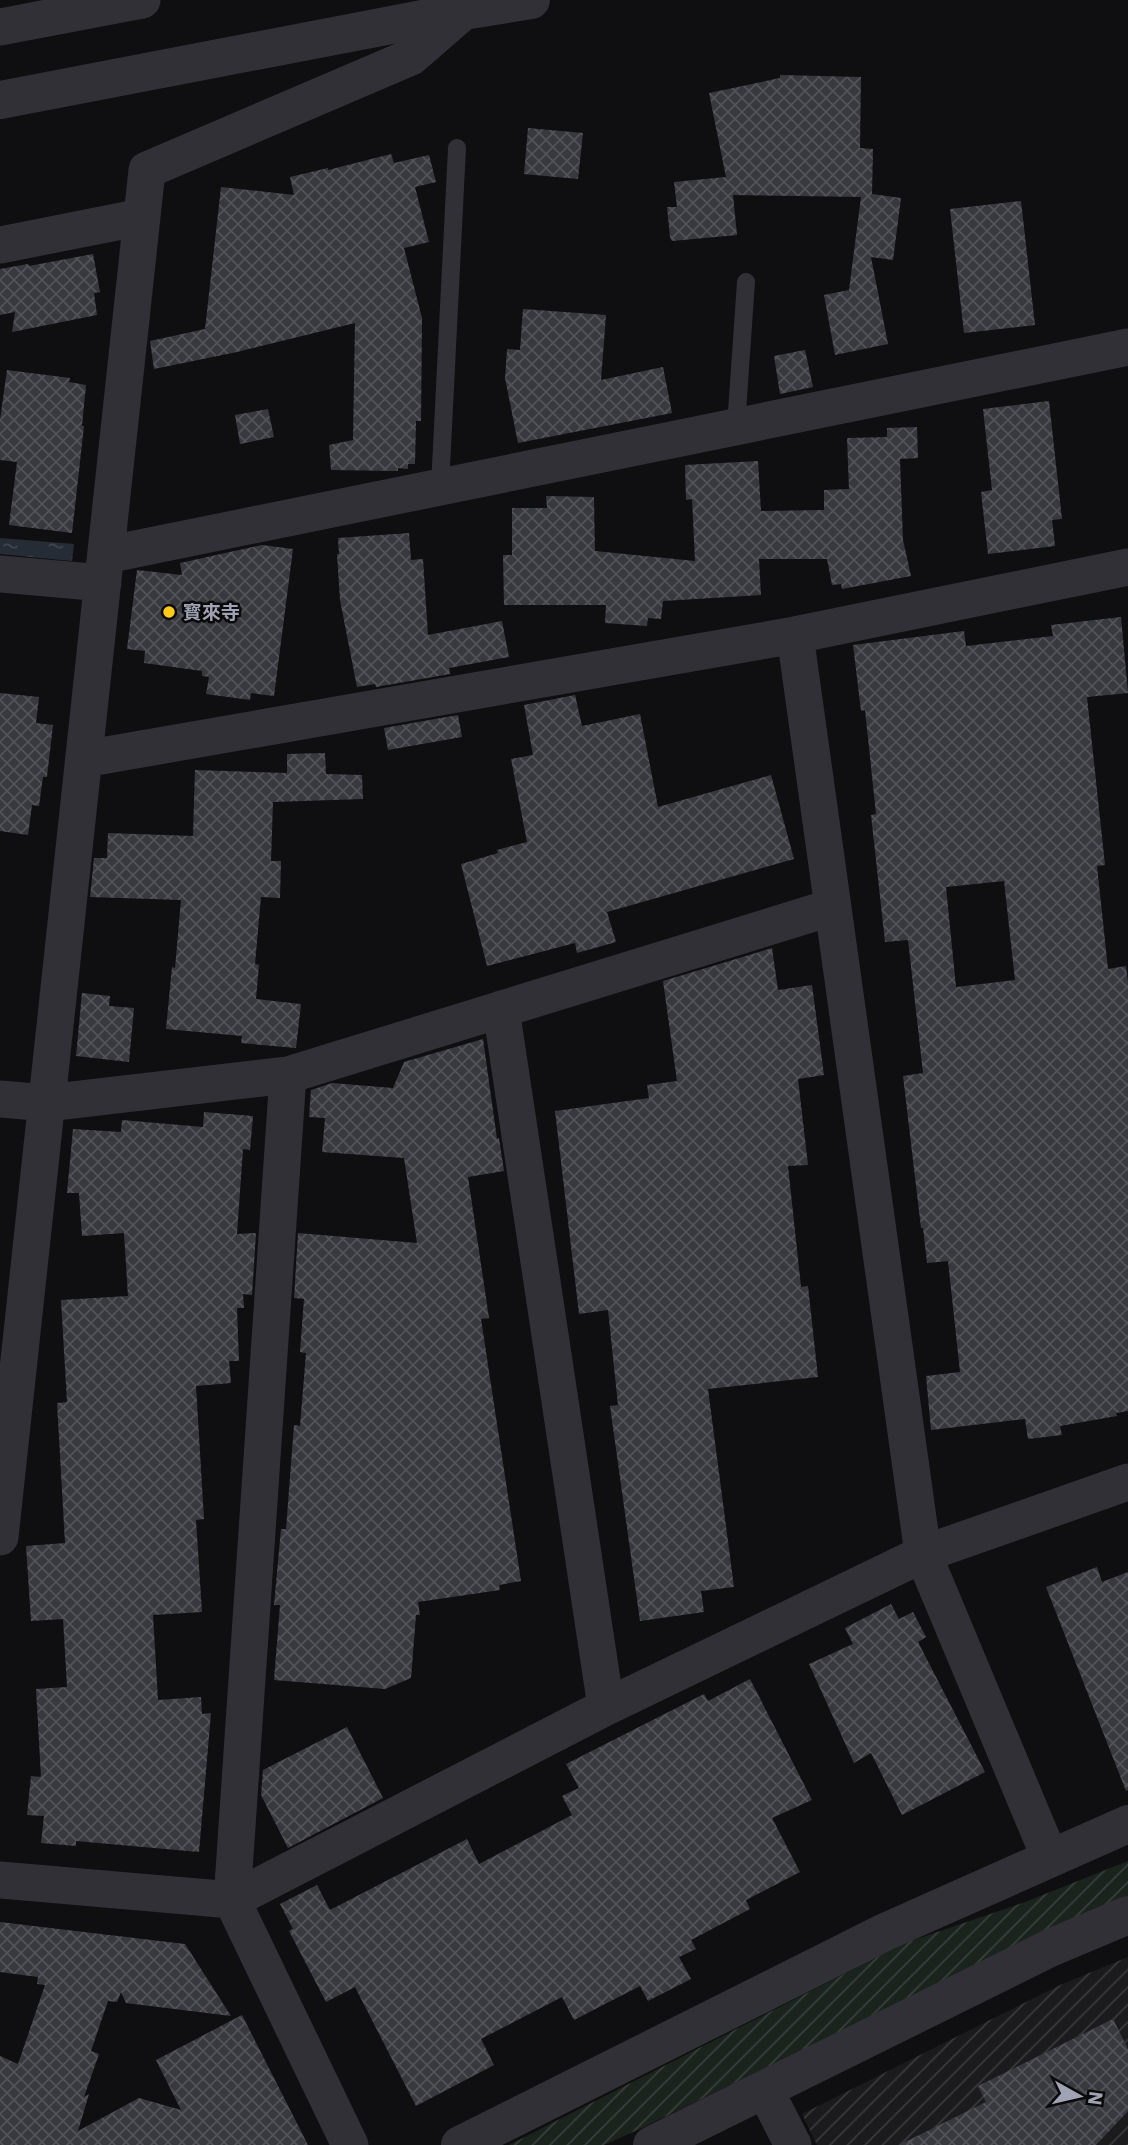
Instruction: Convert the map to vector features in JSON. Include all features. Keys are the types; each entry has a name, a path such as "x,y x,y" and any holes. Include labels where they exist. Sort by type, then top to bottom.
{"street":[{"path":"0,27 142,0"},
{"path":"0,100 531,0"},
{"path":"0,1537 148,170 411,57 464,11"},
{"path":"0,244 142,217"},
{"path":"0,574 104,569 440,487 1128,347"},
{"path":"84,759 795,635 1128,567"},
{"path":"795,635 923,1554 1050,1858"},
{"path":"0,1099 47,1103 288,1075 832,907"},
{"path":"502,1009 606,1707"},
{"path":"288,1075 232,1900 350,2145"},
{"path":"0,1880 232,1900 606,1707 923,1554 1128,1482"},
{"path":"460,2145 885,1932 1128,1824"},
{"path":"652,2145 1050,1948 1128,1915"},
{"path":"765,2090 793,2145"}],"lane":[{"path":"440,487 457,148"},
{"path":"736,426 746,282"}],"shaded area":[{"path":"1128,1861 1128,1896 1042,1933 642,2128 604,2145 509,2145 905,1943 1025,1902"},
{"path":"1128,1957 1128,2145 817,2145 802,2114 1060,1985"}],"water":[{"path":"0,538 74,544 72,561 0,554"}],"building":[{"path":"780,75 861,77 860,148 873,149 872,194 901,198 893,260 871,257 888,344 835,355 824,295 849,290 861,197 733,195 737,235 672,241 670,237 667,207 677,207 674,182 726,177 709,93 780,78"},
{"path":"528,128 583,133 578,179 524,174"},
{"path":"391,154 394,163 429,155 436,182 415,187 429,242 404,248 422,318 421,421 416,421 415,464 408,464 408,469 398,468 398,471 331,470 329,445 353,440 355,323 154,369 150,341 205,329 221,187 294,195 290,177"},
{"path":"1021,201 1035,325 964,333 950,209"},
{"path":"93,254 100,292 94,293 97,315 12,332 15,312 0,315 0,269"},
{"path":"523,309 606,315 601,380 663,367 672,413 518,443 505,378 507,349 520,350"},
{"path":"805,350 813,387 780,394 774,356"},
{"path":"7,370 70,378 69,382 86,385 72,533 9,525 17,462 0,460 0,420"},
{"path":"1049,401 1062,519 1052,520 1055,546 988,554 981,492 992,490 983,409"},
{"path":"268,409 274,437 240,444 235,415"},
{"path":"917,427 918,458 900,459 903,540 911,576 842,589 841,584 832,585 827,559 759,559 761,595 663,601 661,619 648,618 647,626 605,623 606,605 504,605 503,555 512,555 512,508 547,508 546,496 594,497 595,551 695,561 692,499 686,500 685,465 758,461 761,511 824,510 824,490 849,489 847,438 887,437 887,428"},
{"path":"409,533 411,560 423,559 428,635 502,621 509,657 449,668 450,674 376,687 375,684 357,687 340,600 338,538"},
{"path":"262,545 293,549 274,696 251,693 250,700 206,694 209,677 202,676 202,671 144,663 145,651 127,649 137,570 182,575 180,563"},
{"path":"1121,617 1128,693 1087,697 1105,865 1097,866 1108,969 1126,966 1128,982 1128,1411 1116,1413 1117,1416 1060,1426 1062,1435 1028,1439 1025,1419 931,1430 926,1376 960,1372 948,1261 927,1263 921,1228 903,1076 923,1073 908,940 885,942 871,815 876,814 865,710 861,711 853,645 964,631 966,646 1053,636 1051,625","holes":["1004,881 1015,980 956,987 946,887"]},
{"path":"0,693 39,697 36,723 53,725 47,777 43,777 39,806 32,805 28,835 0,831"},
{"path":"575,695 582,726 640,714 658,807 771,775 794,859 607,912 616,942 577,953 575,943 487,966 461,864 527,842 511,759 533,755 524,705"},
{"path":"458,715 462,737 388,750 384,728"},
{"path":"325,753 326,774 362,775 363,799 273,802 271,861 281,861 280,898 261,897 255,964 259,965 256,999 301,1004 296,1048 241,1043 242,1036 166,1029 181,900 90,897 94,858 107,858 108,833 193,836 195,770 287,773 287,754"},
{"path":"772,948 778,990 812,985 824,1075 798,1079 808,1165 788,1166 801,1287 808,1286 818,1377 708,1389 734,1587 701,1591 704,1612 640,1621 610,1406 618,1405 608,1310 579,1314 555,1111 649,1098 647,1085 677,1081 663,981"},
{"path":"82,993 110,996 109,1006 134,1008 129,1062 76,1056"},
{"path":"483,1039 504,1171 468,1177 489,1318 481,1319 521,1581 499,1585 500,1590 418,1602 420,1615 416,1615 411,1678 385,1689 274,1680 280,1605 274,1605 281,1529 286,1529 294,1425 300,1426 306,1353 300,1352 304,1299 294,1298 298,1233 417,1243 404,1158 322,1152 325,1118 309,1117 311,1090 332,1083 393,1088 404,1062"},
{"path":"204,1112 253,1116 250,1150 243,1149 237,1234 256,1233 252,1295 243,1294 244,1308 237,1308 239,1361 229,1361 231,1383 196,1386 204,1519 196,1520 202,1612 153,1615 158,1700 201,1697 202,1714 211,1713 199,1852 76,1841 76,1846 41,1843 44,1816 27,1815 31,1776 41,1777 36,1689 67,1687 63,1619 31,1621 26,1546 65,1543 57,1403 67,1402 61,1300 128,1296 124,1233 82,1236 79,1193 67,1193 73,1129 121,1132 122,1120 203,1127"},
{"path":"1097,1567 1102,1582 1128,1572 1126,1791 1046,1587"},
{"path":"891,1604 899,1619 913,1612 926,1637 918,1642 985,1772 902,1815 871,1753 854,1763 809,1664 853,1644 845,1628"},
{"path":"750,1679 812,1800 772,1818 800,1872 746,1900 750,1909 691,1940 696,1949 679,1957 691,1979 648,2001 640,1986 574,2020 562,1997 481,2039 494,2065 416,2106 355,1987 326,2002 289,1931 293,1929 280,1904 317,1885 330,1910 467,1839 479,1864 572,1815 562,1796 579,1788 566,1764 704,1694 708,1701"},
{"path":"347,1727 383,1798 288,1848 261,1795 263,1770"},
{"path":"0,1922 185,1944 231,2016 126,2003 121,1992 117,2002 108,2001 91,2051 99,2054 84,2097 89,2094 78,2131 139,2098 181,2110 156,2060 242,2015 308,2145 0,2145 0,2056 18,2064 45,1985 37,1984 38,1977 0,1972"},
{"path":"1113,2019 1128,2049 1128,2111 1096,2145 899,2145 986,2102 978,2086"}],"place":[{"name":"寳來寺","path":"169,612"}]}
